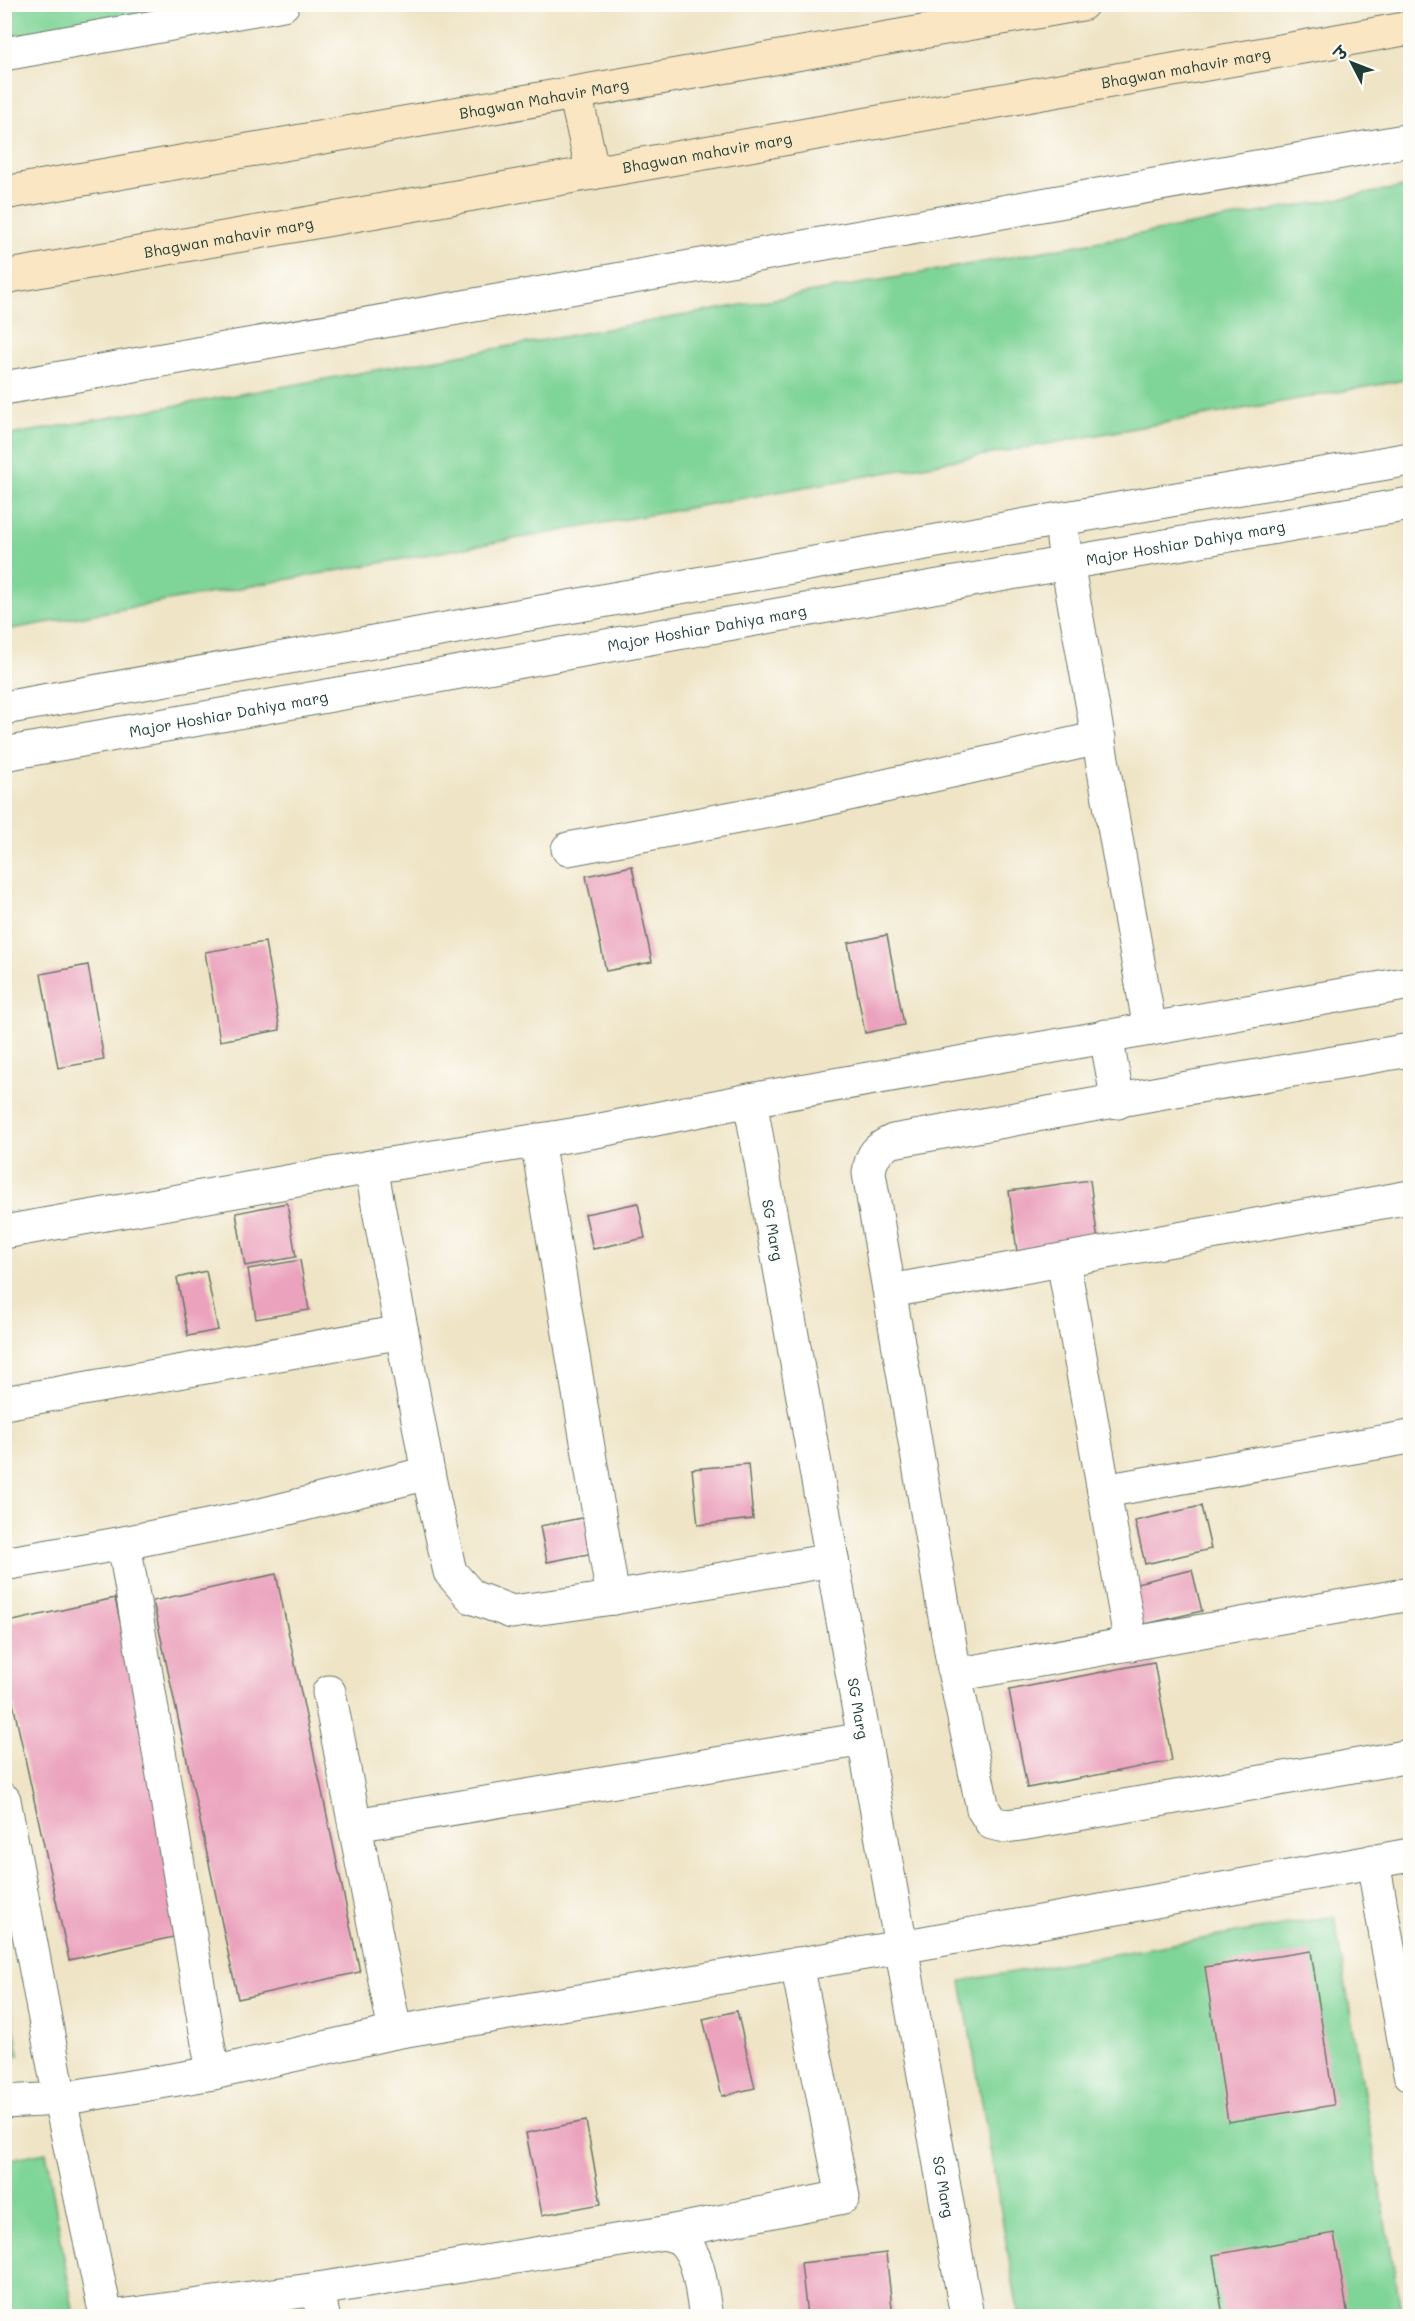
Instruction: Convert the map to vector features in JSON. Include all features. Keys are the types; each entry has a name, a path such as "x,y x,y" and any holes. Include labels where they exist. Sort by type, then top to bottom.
{"main road":[{"name":"Bhagwan Mahavir Marg","path":"4,193 1082,4"},
{"name":"Bhagwan mahavir marg","path":"4,277 1410,28"},
{"path":"575,93 593,173"}],"street":[{"path":"4,54 284,4"},
{"path":"4,388 1410,140"},
{"path":"4,708 1060,519 1410,459"},
{"name":"Major Hoshiar Dahiya marg","path":"4,754 1067,563 1410,504"},
{"path":"1060,519 1149,1029"},
{"path":"568,849 791,807 1099,738"},
{"path":"4,1232 371,1167 591,1132 750,1100 1410,983"},
{"path":"1106,1036 1118,1102"},
{"path":"1410,1050 893,1141 880,1147 870,1158 869,1173 955,1675 983,1809 992,1823 1006,1826 1410,1756"},
{"name":"SG Marg","path":"750,1100 967,2316"},
{"path":"537,1140 614,1598"},
{"path":"371,1167 428,1473 450,1572 472,1597 512,1612 614,1598 832,1560"},
{"path":"890,1291 1410,1197"},
{"path":"1063,1260 1131,1644"},
{"path":"4,1403 402,1332"},
{"path":"1104,1491 1410,1437"},
{"path":"4,1564 257,1516 428,1473"},
{"path":"124,1543 213,2073"},
{"path":"955,1675 1410,1593"},
{"path":"329,1692 395,2032"},
{"path":"355,1825 864,1739"},
{"path":"4,1800 60,2099 106,2316"},
{"path":"4,2102 60,2099 213,2073 395,2032 901,1947 1410,1855"},
{"path":"1374,1862 1407,2041 1410,2074"},
{"path":"119,2316 320,2302 843,2197 797,1964"},
{"path":"664,2233 680,2238 689,2249 697,2267 706,2316"}],"green space":[{"path":"5,5 192,5 5,38"},
{"path":"1410,186 1410,379 5,630 5,436"},
{"path":"1334,1916 1402,2316 1019,2316 961,1981"},
{"path":"5,1976 19,2055 4,2058"},
{"path":"46,2152 74,2316 5,2316 5,2160"}],"building":[{"path":"632,866 652,962 606,971 586,876"},
{"path":"887,935 904,1025 865,1033 848,943"},
{"path":"265,942 280,1030 220,1041 205,952"},
{"path":"88,965 104,1060 58,1068 41,974"},
{"path":"1090,1180 1098,1242 1017,1252 1009,1191"},
{"path":"287,1203 296,1257 245,1266 236,1213"},
{"path":"638,1203 645,1238 593,1249 585,1214"},
{"path":"300,1260 309,1310 256,1319 248,1269"},
{"path":"206,1271 218,1330 188,1336 177,1278"},
{"path":"748,1464 753,1519 698,1525 692,1469"},
{"path":"1201,1506 1211,1549 1145,1564 1135,1521"},
{"path":"592,1516 599,1552 547,1562 540,1526"},
{"path":"1192,1570 1202,1611 1137,1626 1128,1585"},
{"path":"276,1574 360,1972 238,1999 153,1601"},
{"path":"115,1598 187,1934 69,1960 4,1662 4,1623"},
{"path":"1154,1662 1172,1761 1027,1788 1009,1690"},
{"path":"1311,1951 1334,2105 1228,2122 1205,1967"},
{"path":"737,2011 755,2088 722,2096 703,2019"},
{"path":"586,2121 601,2204 542,2215 526,2133"},
{"path":"1334,2233 1348,2316 1223,2316 1213,2255"},
{"path":"886,2253 893,2316 807,2316 801,2263"}]}
